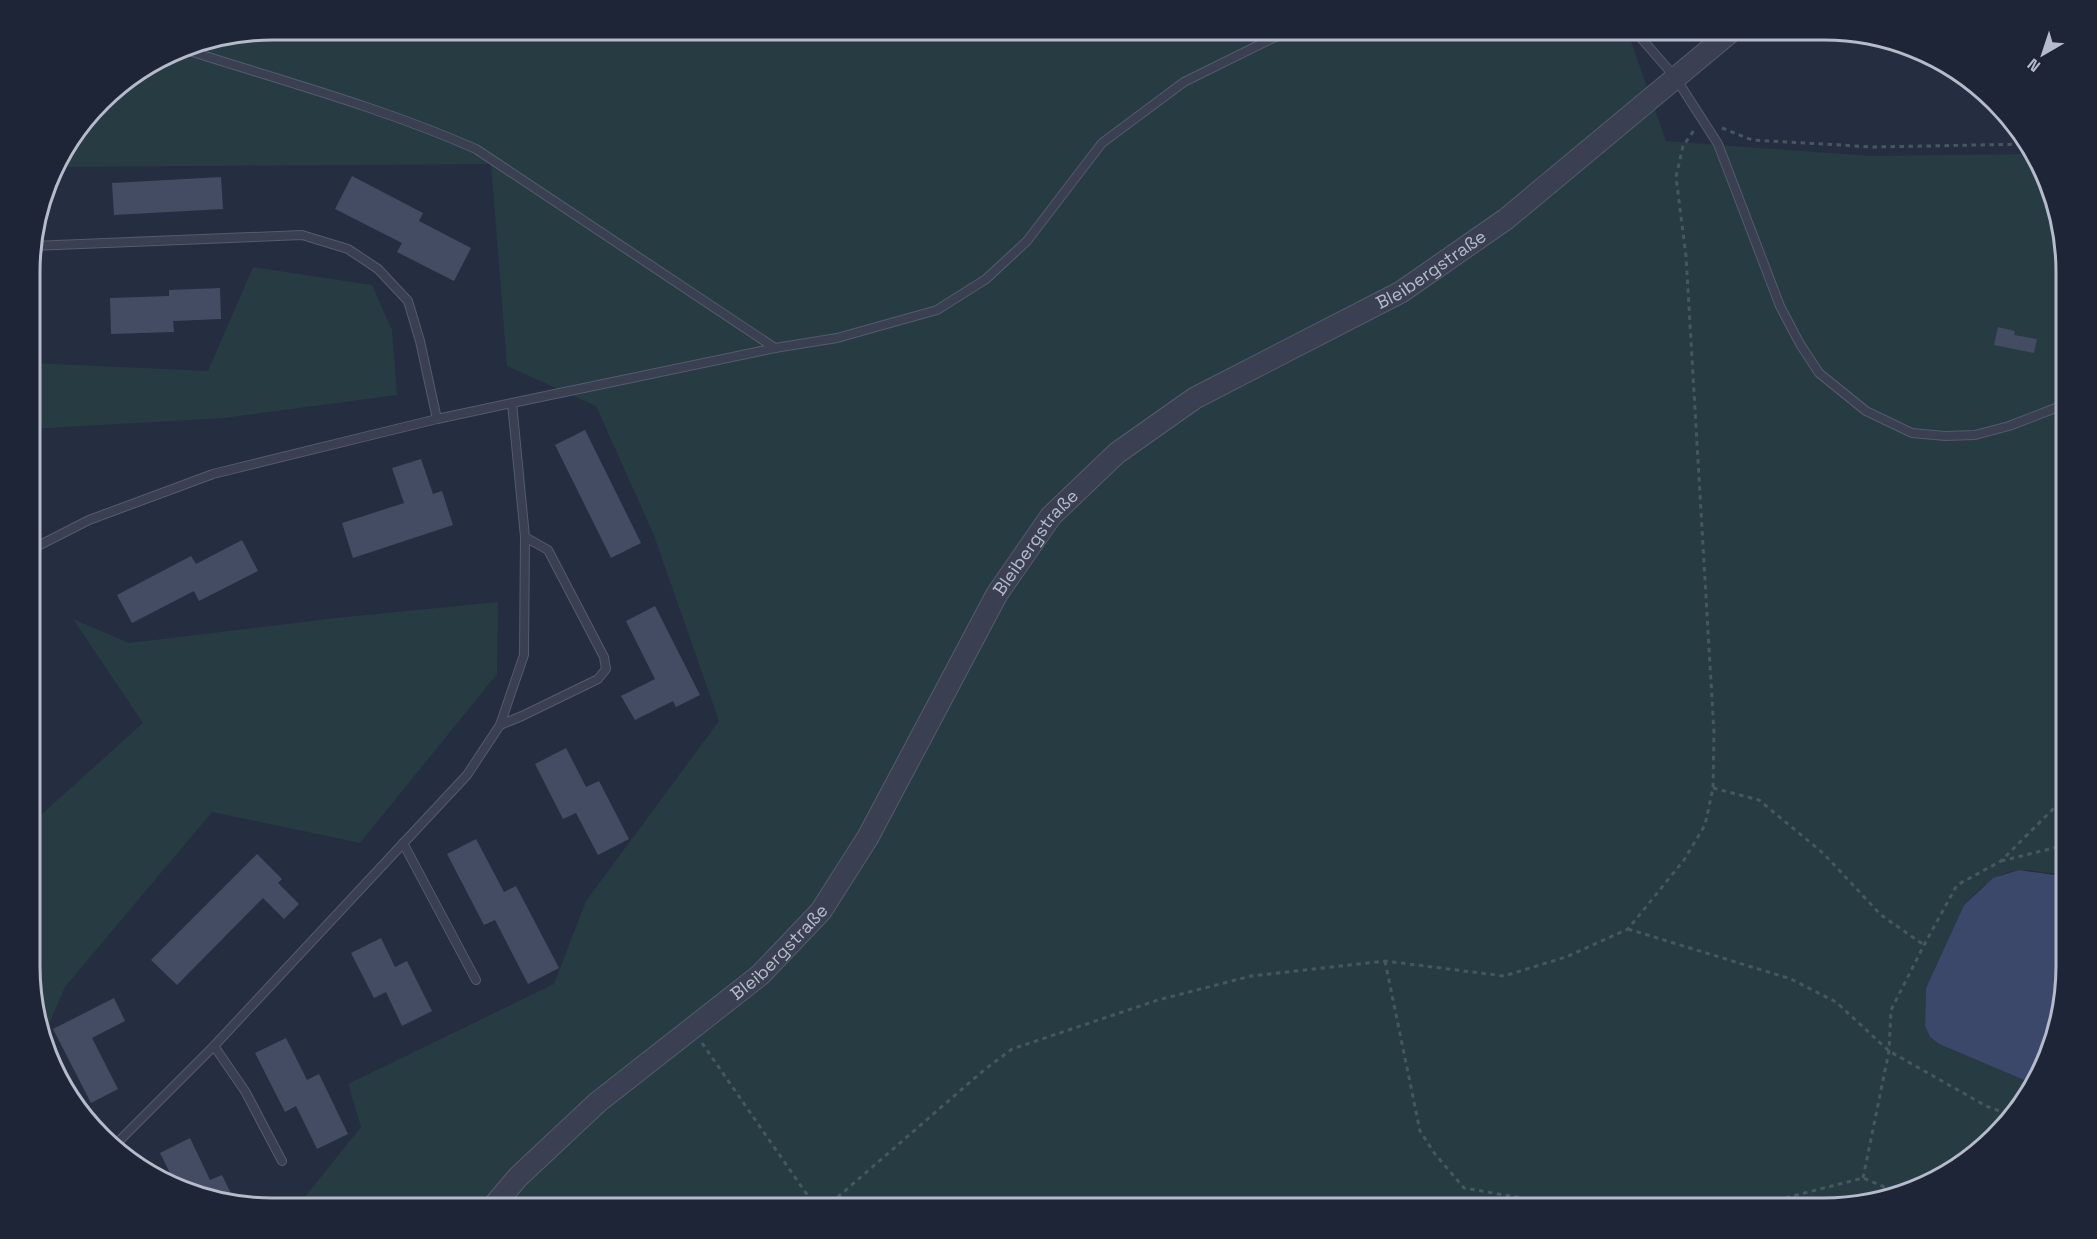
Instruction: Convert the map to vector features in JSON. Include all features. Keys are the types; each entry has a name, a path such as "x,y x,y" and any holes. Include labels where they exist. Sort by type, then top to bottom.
{"street":[{"name":"Bleibergstraße","path":"500,1198 518,1177 598,1102 760,975 821,910 868,837 997,594 1051,516 1117,453 1195,398 1401,292 1506,219 1721,40"}],"lane":[{"path":"40,545 89,520 213,474 436,419 775,348 837,338 937,310 986,279 1027,241 1102,143 1184,82 1269,40"},
{"path":"1643,40 1675,77 1719,144 1780,306 1819,374 1866,411 1912,433 1945,436 1975,435 2009,426 2056,407"},
{"path":"197,53 424,126 476,149 775,348"},
{"path":"42,246 302,235 348,249 378,269 408,301 420,341 436,419"},
{"path":"119,1141 214,1046 467,775 500,725 524,655 525,537 512,403"},
{"path":"500,725 598,679 606,669 604,657 548,550 525,537"},
{"path":"403,843 476,980"},
{"path":"214,1046 245,1091 282,1161"}],"path":[{"path":"837,1198 984,1070 1012,1049 1158,1000 1251,976 1385,961 1504,976 1566,957 1628,929 1684,860 1705,825 1713,788 1714,733 1686,256 1676,177 1683,146 1702,120 1752,140 1874,147 2018,144"},
{"path":"1713,788 1759,800 1823,853 1881,915 1924,945"},
{"path":"2001,861 2056,805"},
{"path":"1863,1178 1889,1051 1891,1010 1956,885 2001,861 2056,848"},
{"path":"1628,929 1791,979 1836,1002 1889,1051 1986,1106 2005,1113"},
{"path":"1385,961 1420,1131 1435,1154 1464,1188 1522,1198"},
{"path":"692,1029 809,1198"},
{"path":"1785,1198 1863,1178 1891,1189"}],"shaded area":[{"path":"272,40 1631,40 1666,141 1870,156 2024,154 2039,183 2049,212 2056,257 2056,873 2011,871 1982,887 1964,905 1926,988 1925,1026 1930,1037 1939,1044 2026,1081 2025,1083 1999,1120 1966,1151 1914,1181 1885,1191 1855,1197 304,1198 361,1127 348,1084 554,984 586,901 719,721 653,533 596,406 507,366 491,164 66,167 98,119 119,98 143,80 170,64 212,48 242,42"},
{"path":"253,267 372,285 392,330 397,395 223,418 40,429 40,363 208,371"},
{"path":"498,602 497,674 360,843 212,812 65,987 48,1026 42,997 40,967 40,816 143,723 73,619 129,643 336,618"}],"water":[{"path":"2019,870 2056,874 2055,997 2049,1027 2039,1056 2026,1081 1939,1044 1930,1037 1925,1026 1926,988 1964,905 1993,878"}],"building":[{"path":"352,176 423,213 419,221 471,248 454,281 397,252 402,243 335,209"},
{"path":"221,177 223,209 114,215 112,183"},
{"path":"220,288 221,319 173,321 174,332 111,334 110,298 169,296 169,290"},
{"path":"1998,327 2015,331 2014,335 2037,339 2034,353 1994,345"},
{"path":"585,430 641,543 611,558 555,445"},
{"path":"421,459 433,494 442,491 453,525 353,558 342,523 404,503 392,468"},
{"path":"242,540 258,571 199,601 194,591 132,623 117,595 191,556 196,564"},
{"path":"655,606 700,695 676,707 673,701 635,720 621,696 655,679 626,621"},
{"path":"566,748 586,787 599,781 629,839 598,855 576,813 563,819 535,764"},
{"path":"476,839 504,892 516,886 559,968 528,984 495,920 484,925 447,854"},
{"path":"257,854 282,879 278,883 299,904 284,919 263,898 177,985 151,960"},
{"path":"381,938 395,967 407,961 432,1011 402,1026 386,992 374,998 351,953"},
{"path":"114,998 125,1021 92,1038 118,1089 91,1103 53,1029"},
{"path":"286,1038 307,1080 319,1074 348,1134 317,1149 296,1106 285,1112 255,1053"},
{"path":"190,1138 210,1180 222,1175 232,1195 212,1191 171,1176 160,1153"}]}
